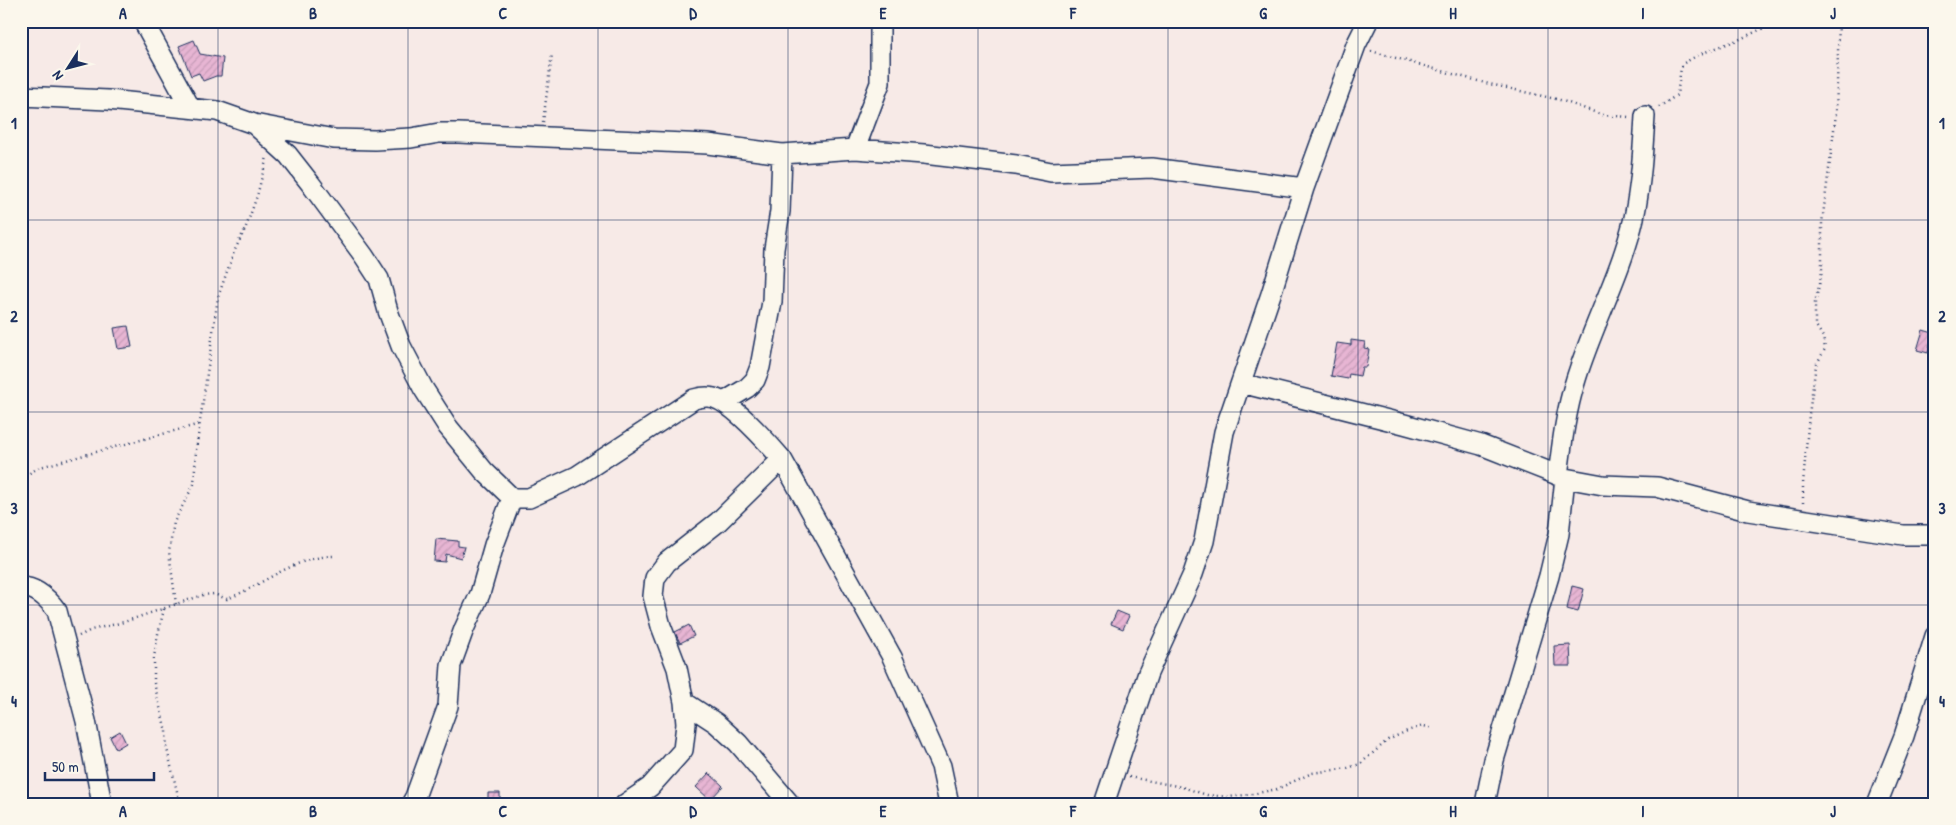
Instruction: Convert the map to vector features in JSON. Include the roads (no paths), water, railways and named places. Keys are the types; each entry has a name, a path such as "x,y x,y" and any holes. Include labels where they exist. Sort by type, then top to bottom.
{"street":[{"path":"143,21 190,107"},
{"path":"855,149 880,82 880,21"},
{"path":"1104,804 1148,673 1193,574 1204,541 1224,432 1304,188 1356,45 1368,21"},
{"path":"21,96 108,100 190,107 217,111 254,124 334,139 375,140 446,133 708,144 782,154 855,149 1007,164 1052,172 1152,168 1304,188"},
{"path":"1485,804 1494,760 1559,534 1564,422 1576,378 1617,273 1634,219 1641,175 1645,116"},
{"path":"254,124 288,155 379,279 401,346 423,388 448,427 484,471 512,498 529,498 577,476 694,399 712,397 724,402 766,441 782,459 892,657 941,766 949,804"},
{"path":"724,402 751,384 755,380 760,367 772,302 774,249 780,211 782,154"},
{"path":"1241,383 1481,445 1561,477 1603,485 1658,487 1748,511 1902,535 1935,535"},
{"path":"625,804 650,787 683,750 686,724 684,702 677,668 659,619 653,596 655,578 667,562 718,522 782,459"},
{"path":"411,804 448,706 452,665 464,629 480,594 494,545 512,498"},
{"path":"21,586 40,594 57,611 86,721 102,804"},
{"path":"1877,804 1904,736 1935,636"},
{"path":"684,702 716,723 738,743 790,804"}]}
